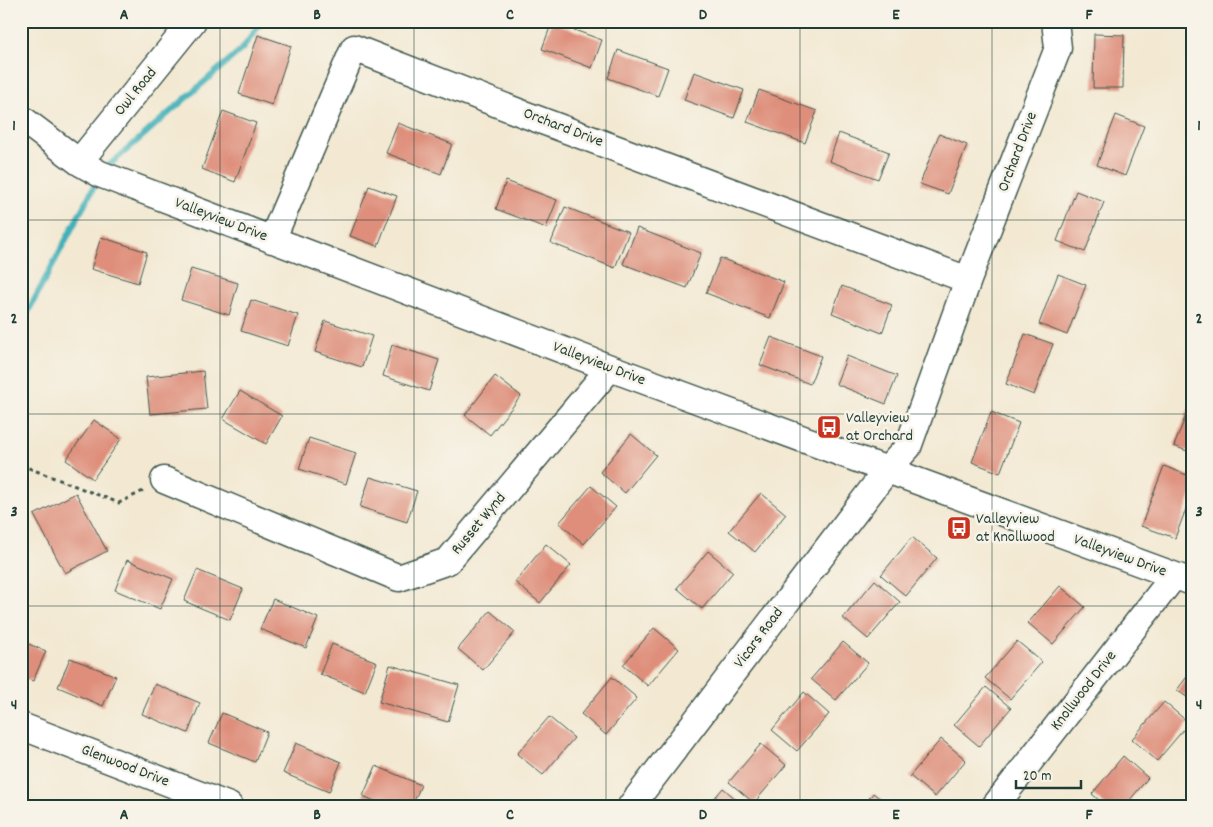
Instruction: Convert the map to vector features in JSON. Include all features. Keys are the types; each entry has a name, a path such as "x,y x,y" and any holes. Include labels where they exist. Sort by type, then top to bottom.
{"street":[{"name":"Owl Road","path":"79,162 193,21"},
{"name":"Orchard Drive","path":"887,470 908,447 968,280 1058,48 1055,21"},
{"name":"Orchard Drive","path":"272,240 354,48 968,280"},
{"name":"Valleyview Drive","path":"21,118 79,162 100,174 610,368 1183,579"},
{"name":"Russet Wynd","path":"164,480 399,578 448,562 610,368"},
{"name":"Vicars Road","path":"631,806 887,470"},
{"name":"Knollwood Drive","path":"995,806 1183,579"},
{"name":"Glenwood Drive","path":"21,726 229,806"}],"path":[{"path":"21,465 119,503 164,480"}],"building":[{"path":"552,22 602,40 592,68 542,49"},
{"path":"1094,34 1124,35 1123,88 1093,88"},
{"path":"258,35 291,46 272,105 239,94"},
{"path":"618,50 668,68 658,96 608,78"},
{"path":"694,72 744,90 734,118 684,100"},
{"path":"759,90 817,111 805,143 747,122"},
{"path":"223,111 256,123 235,182 202,169"},
{"path":"1116,115 1144,126 1125,176 1097,165"},
{"path":"398,123 452,144 441,174 386,153"},
{"path":"839,133 889,152 878,179 829,161"},
{"path":"939,134 967,145 948,194 920,184"},
{"path":"506,181 557,200 546,228 496,209"},
{"path":"369,186 397,196 378,246 350,236"},
{"path":"1076,191 1104,202 1085,252 1057,241"},
{"path":"565,207 629,232 615,268 551,243"},
{"path":"637,228 701,253 687,288 623,264"},
{"path":"101,237 147,252 138,283 91,269"},
{"path":"720,258 784,282 770,318 706,293"},
{"path":"191,269 238,283 229,315 181,300"},
{"path":"1058,274 1086,285 1067,335 1039,324"},
{"path":"842,286 892,305 882,333 832,313"},
{"path":"251,300 298,315 288,346 241,331"},
{"path":"325,321 372,336 362,367 315,352"},
{"path":"1025,334 1053,344 1034,395 1006,384"},
{"path":"771,337 821,356 810,384 760,365"},
{"path":"392,345 439,360 429,391 383,376"},
{"path":"847,356 897,376 886,404 836,384"},
{"path":"203,371 207,409 150,414 146,377"},
{"path":"495,376 521,396 490,435 465,415"},
{"path":"240,391 282,416 266,444 223,419"},
{"path":"1192,400 1192,453 1174,446"},
{"path":"991,412 1019,423 1000,473 972,462"},
{"path":"94,420 121,439 93,479 66,460"},
{"path":"631,434 656,455 625,493 600,472"},
{"path":"309,438 356,453 346,484 299,469"},
{"path":"1164,466 1192,477 1192,493 1175,538 1141,526"},
{"path":"370,477 417,491 407,522 360,507"},
{"path":"591,486 616,507 584,544 559,523"},
{"path":"76,493 107,551 65,573 34,515"},
{"path":"761,493 786,514 755,552 729,531"},
{"path":"912,537 937,558 906,596 881,575"},
{"path":"546,544 571,565 540,603 515,582"},
{"path":"708,551 733,572 702,609 677,588"},
{"path":"127,560 173,579 160,609 115,590"},
{"path":"197,570 243,589 230,620 184,601"},
{"path":"875,580 900,602 868,639 843,618"},
{"path":"1060,586 1085,607 1053,644 1028,623"},
{"path":"273,599 318,618 306,648 260,629"},
{"path":"490,611 515,632 483,670 458,649"},
{"path":"654,628 679,649 648,686 623,665"},
{"path":"21,641 46,651 33,681 21,676"},
{"path":"1017,641 1042,662 1010,699 985,678"},
{"path":"843,642 868,663 836,700 811,679"},
{"path":"332,644 377,662 365,692 320,674"},
{"path":"70,658 116,676 103,706 58,687"},
{"path":"390,665 459,685 448,722 379,702"},
{"path":"1192,670 1192,701 1177,690"},
{"path":"612,677 637,698 606,735 581,714"},
{"path":"155,684 200,703 188,733 142,714"},
{"path":"986,687 1011,708 979,746 954,725"},
{"path":"804,692 829,714 797,751 772,730"},
{"path":"1164,702 1189,723 1157,761 1132,739"},
{"path":"222,713 267,732 255,762 209,743"},
{"path":"549,717 574,738 543,775 517,754"},
{"path":"941,739 966,760 935,797 910,776"},
{"path":"296,743 341,762 329,792 283,773"},
{"path":"761,744 786,765 754,803 729,782"},
{"path":"1123,756 1148,778 1125,806 1106,806 1092,794"},
{"path":"376,766 421,785 412,806 386,806 363,796"},
{"path":"723,788 744,806 708,806"},
{"path":"873,793 890,806 864,806"}],"waterway":[{"path":"105,169 243,48 262,21"},
{"path":"21,325 98,179"}],"place":[{"name":"Valleyview at Orchard","path":"829,427"},
{"name":"Valleyview at Knollwood","path":"959,528"}]}
